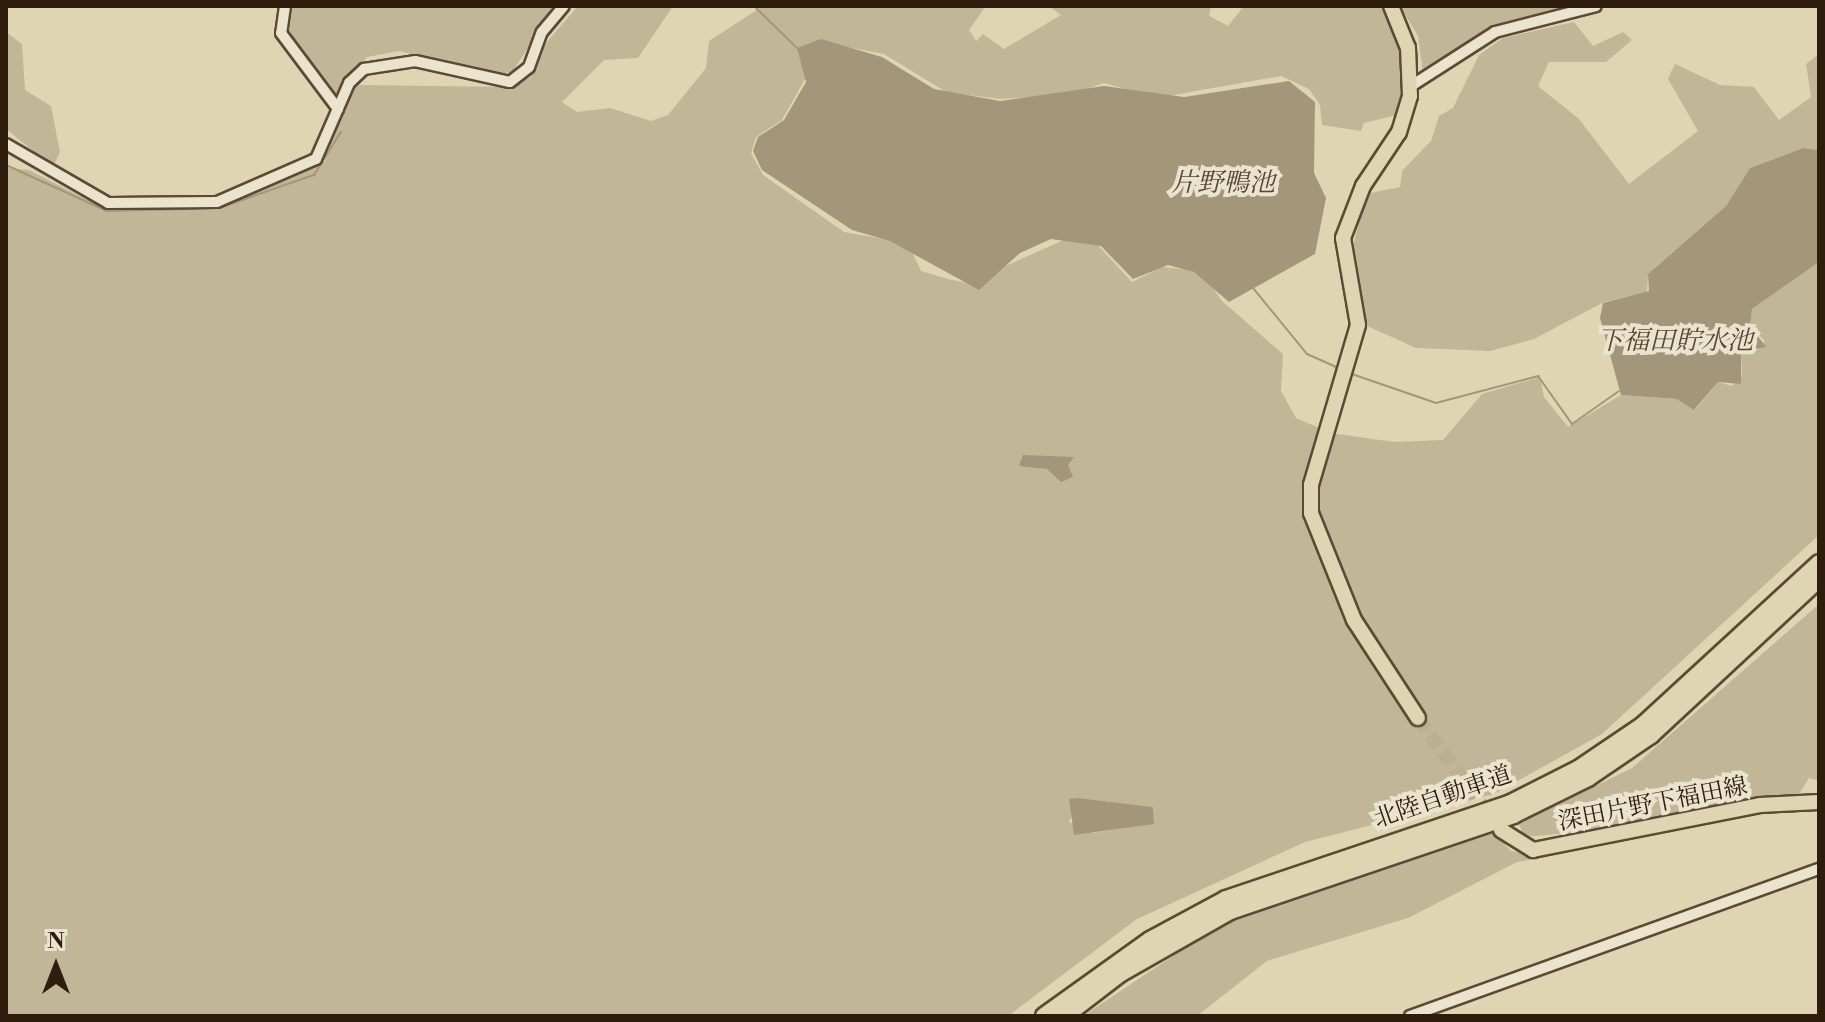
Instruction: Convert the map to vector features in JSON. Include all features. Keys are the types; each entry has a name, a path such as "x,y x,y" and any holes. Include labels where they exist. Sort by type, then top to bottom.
{"highway":[{"name":"北陸自動車道","path":"1044,1016 1137,947 1226,899 1496,808 1578,769 1643,725 1819,563"},
{"name":"北陸自動車道","path":"1065,1016 1133,965 1230,911 1513,815 1588,778 1651,735 1819,579"}],"main road":[{"path":"1391,6 1408,48 1411,86 1399,132 1363,186 1343,238 1358,325 1310,497 1315,533 1348,609 1418,718"},
{"name":"深田片野下福田線","path":"1501,830 1533,850 1760,805 1819,802"}],"street":[{"path":"285,6 281,33 338,109"},
{"path":"6,144 108,203 201,205 305,167 324,150 349,83 387,62 415,61 510,82 529,67 542,32 564,6"},
{"path":"1411,86 1495,32 1596,6"},
{"path":"1410,1016 1819,869"}],"shaded area":[{"path":"288,6 555,6 513,71 498,75 399,51 367,57 335,94 288,38"},
{"path":"578,6 673,6 638,58 604,60 562,102 577,112 610,108 651,121 668,115 706,68 709,41 763,6 986,6 969,30 976,41 983,34 1004,49 1061,15 1049,6 1211,6 1209,16 1228,26 1244,6 1384,6 1399,34 1401,114 1364,123 1361,131 1322,125 1320,105 1309,89 1281,76 1157,98 1104,83 1069,95 1000,99 946,92 884,54 836,45 809,72 782,120 756,137 751,153 763,175 844,232 908,243 921,271 948,279 967,283 1073,236 1093,240 1132,282 1162,267 1201,271 1222,301 1283,354 1281,391 1296,418 1331,433 1394,442 1443,440 1482,394 1540,377 1544,397 1568,427 1621,395 1677,399 1696,409 1718,382 1732,386 1742,376 1741,352 1756,351 1765,341 1750,326 1752,309 1819,262 1819,535 1602,734 1494,794 1305,842 1137,919 1008,1016 6,1016 6,168 29,170 99,206 226,206 325,161 347,95 359,85 510,87 531,77 546,43","holes":["1079,798 1153,807 1154,823 1093,833 1069,822"]},
{"path":"1400,6 1581,6 1491,29 1424,80 1418,36"},
{"path":"1574,22 1593,46 1623,32 1632,40 1606,62 1549,62 1538,86 1579,119 1629,184 1698,131 1668,79 1675,64 1720,85 1754,87 1779,120 1811,97 1806,64 1819,54 1819,150 1803,148 1750,168 1726,206 1648,274 1647,292 1604,302 1534,339 1490,351 1416,348 1365,325 1351,254 1366,194 1400,187 1402,171 1431,141 1439,116 1453,108 1479,55 1503,38"},
{"path":"6,32 22,44 25,90 51,106 60,152 53,167 6,129"},
{"path":"1819,604 1819,781 1809,778 1797,797 1637,827 1524,837 1519,824 1632,768"},
{"path":"1493,832 1511,851 1547,857 1517,862 1408,918 1267,961 1197,1016 1083,1016 1218,926"}],"water":[{"name":"片野鴨池","path":"821,39 882,57 934,89 1000,101 1104,86 1184,97 1289,81 1315,102 1314,173 1326,198 1315,254 1229,302 1194,272 1168,265 1133,279 1101,246 1051,239 1020,253 979,290 890,241 852,230 762,170 753,151 758,137 784,120 806,82 797,48"},
{"name":"下福田貯水池","path":"1803,148 1819,150 1819,262 1752,309 1750,326 1766,347 1741,352 1741,384 1718,382 1694,410 1677,399 1621,395 1600,318 1603,303 1649,291 1648,274 1726,206 1750,168"},
{"path":"1023,455 1074,457 1068,465 1073,477 1061,482 1047,469 1019,466"},
{"path":"1069,799 1153,807 1154,824 1074,835"}],"waterway":[{"path":"288,16 291,6"},
{"path":"754,6 797,48"},
{"path":"6,165 107,211 219,208 314,175 341,132"},
{"path":"1253,288 1307,354 1339,368"},
{"path":"1349,373 1436,403 1538,376 1572,424 1619,391"}],"tunnel":[{"path":"1418,718 1491,817"}]}
